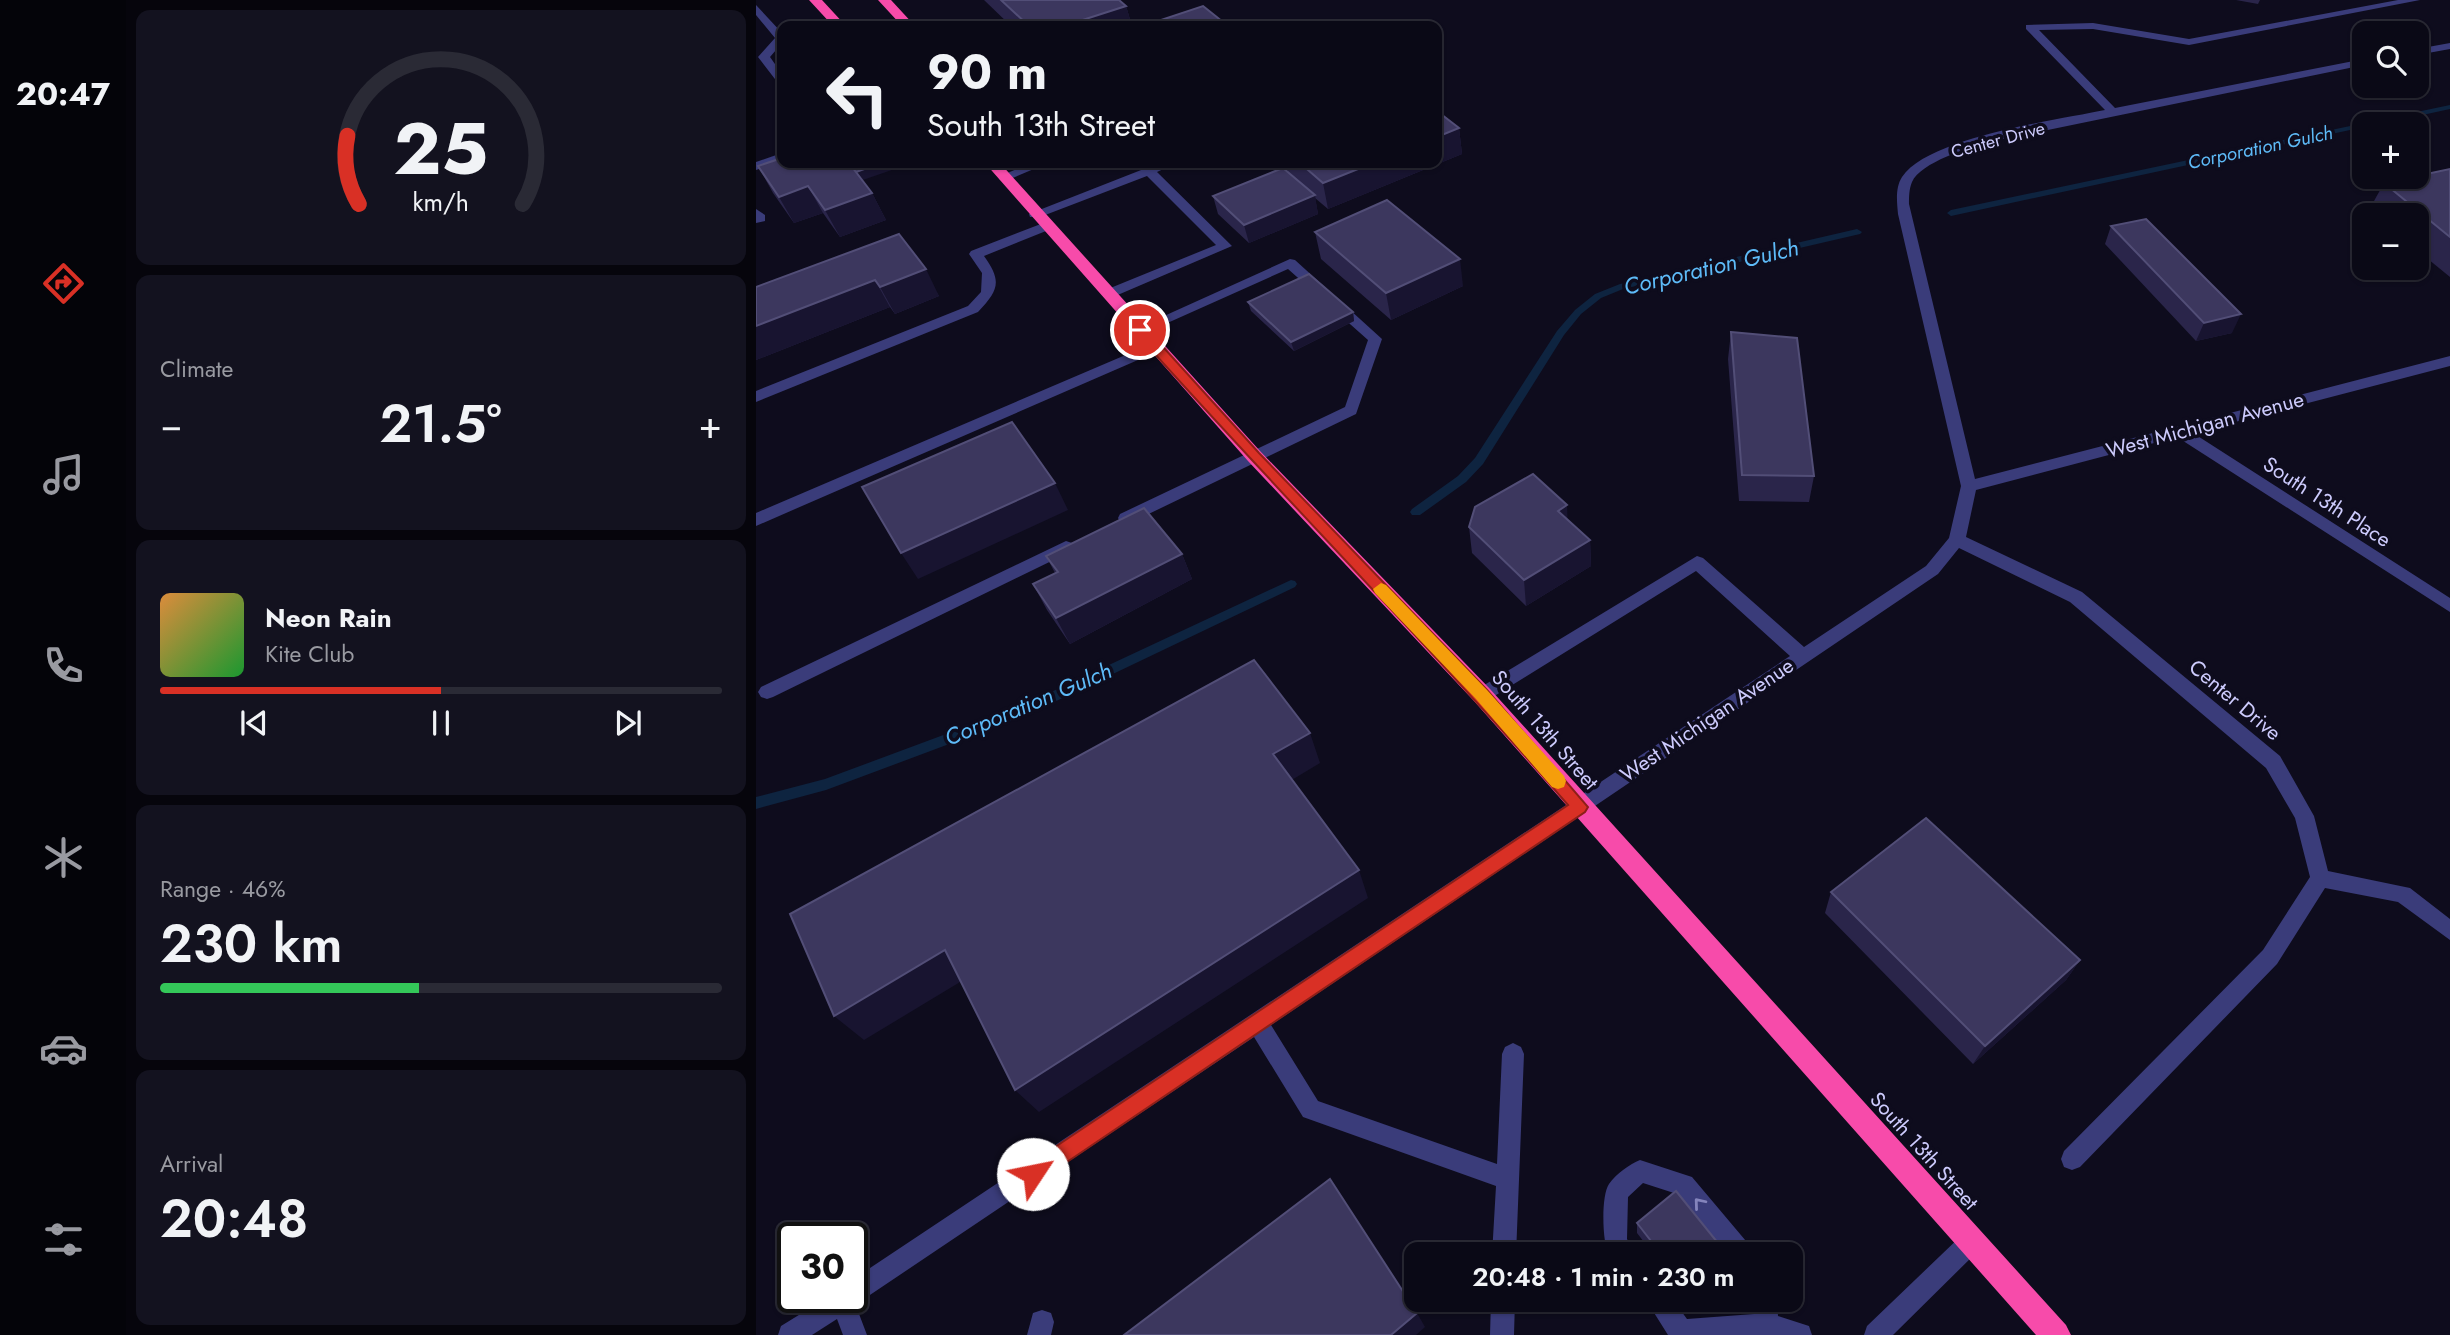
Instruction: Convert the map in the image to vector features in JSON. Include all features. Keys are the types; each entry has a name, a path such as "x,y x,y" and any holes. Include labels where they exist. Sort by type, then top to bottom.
{"highway":[{"path":"815,0 834,21"},
{"path":"884,0 904,21"},
{"name":"South 13th Street","path":"998,170 1254,456 1482,695 1579,807 2056,1335"}],"street":[{"path":"2112,111 2030,27 2093,26 2189,42 2415,0"},
{"path":"756,8 777,33"},
{"path":"777,43 765,57 777,74"},
{"path":"2429,50 2450,46"},
{"name":"Center Drive","path":"1969,486 1904,215 1902,192 1908,176 1937,157 1986,139 2112,111 2352,64"},
{"path":"756,166 777,159"},
{"path":"756,397 973,309 988,293 989,273 976,254 1041,220 1157,168"},
{"path":"1108,294 1225,246 1149,171"},
{"path":"756,212 760,218 756,219"},
{"path":"1117,523 1351,410 1375,339 1290,263 1140,330"},
{"path":"756,520 1156,346"},
{"name":"West Michigan Avenue","path":"868,1284 1932,570 1957,540 1969,486 2450,361"},
{"name":"South 13th Place","path":"2180,432 2450,607"},
{"name":"Center Drive","path":"1957,540 2076,597 2273,762 2304,816 2320,878"},
{"path":"767,692 1079,541"},
{"path":"1482,695 1697,562 1801,656"},
{"path":"2072,1159 2270,957 2320,878 2403,894 2450,931"},
{"path":"1258,1024 1311,1109 1507,1179"},
{"path":"1505,1242 1513,1055"},
{"path":"1615,1242 1617,1192 1640,1171 1684,1185 1732,1242"},
{"path":"1875,1335 1972,1241"},
{"path":"1502,1335 1503,1312"},
{"path":"1666,1312 1681,1332 1767,1325 1800,1335"},
{"path":"1766,1312 1767,1325"},
{"name":"West Michigan Avenue","path":"790,1335 824,1313"},
{"path":"851,1313 855,1335"}],"building":[{"path":"1001,0 1119,0 1126,6 1080,21 1024,21"},
{"path":"1203,6 1222,21 1158,21"},
{"path":"1442,115 1459,128 1442,135"},
{"path":"777,160 777,168 853,168 872,193 825,210 808,186 779,197 758,166"},
{"path":"1283,168 1315,195 1244,225 1213,196"},
{"path":"1306,168 1360,168 1323,183"},
{"path":"2450,169 2450,237 2429,220 2429,203 2408,203 2391,189 2429,189 2429,173"},
{"path":"1387,200 1460,259 1386,293 1315,232"},
{"path":"2146,219 2241,314 2204,323 2111,226"},
{"path":"899,234 926,269 880,287 875,280 756,326 756,287"},
{"path":"1309,274 1353,312 1291,342 1248,302"},
{"path":"1731,332 1797,338 1814,476 1742,475"},
{"path":"1012,422 1055,483 901,553 862,487"},
{"path":"1533,474 1567,505 1558,511 1590,540 1524,580 1469,527 1475,507"},
{"path":"1144,508 1182,554 1056,618 1033,584 1058,572 1046,556"},
{"path":"1254,660 1310,733 1273,754 1359,870 1015,1090 945,950 834,1016 790,914"},
{"path":"1926,818 2080,960 1985,1046 1831,892"},
{"path":"1330,1179 1404,1293 1404,1312 1417,1313 1391,1335 1124,1335"},
{"path":"1676,1191 1717,1242 1652,1242 1637,1223"}],"waterway":[{"name":"Corporation Gulch","path":"2426,112 2450,107"},
{"name":"Corporation Gulch","path":"1951,213 2352,128"},
{"name":"Corporation Gulch","path":"1416,512 1462,479 1479,461 1560,333 1578,312 1598,296 1620,287 1857,232"},
{"name":"Corporation Gulch","path":"756,803 826,784 1023,711 1291,584"}],"slow traffic":[{"path":"1381,589 1482,695 1558,781"}],"route":[{"path":"1033,1174 1579,807 1482,695 1254,456 1140,330"}]}
